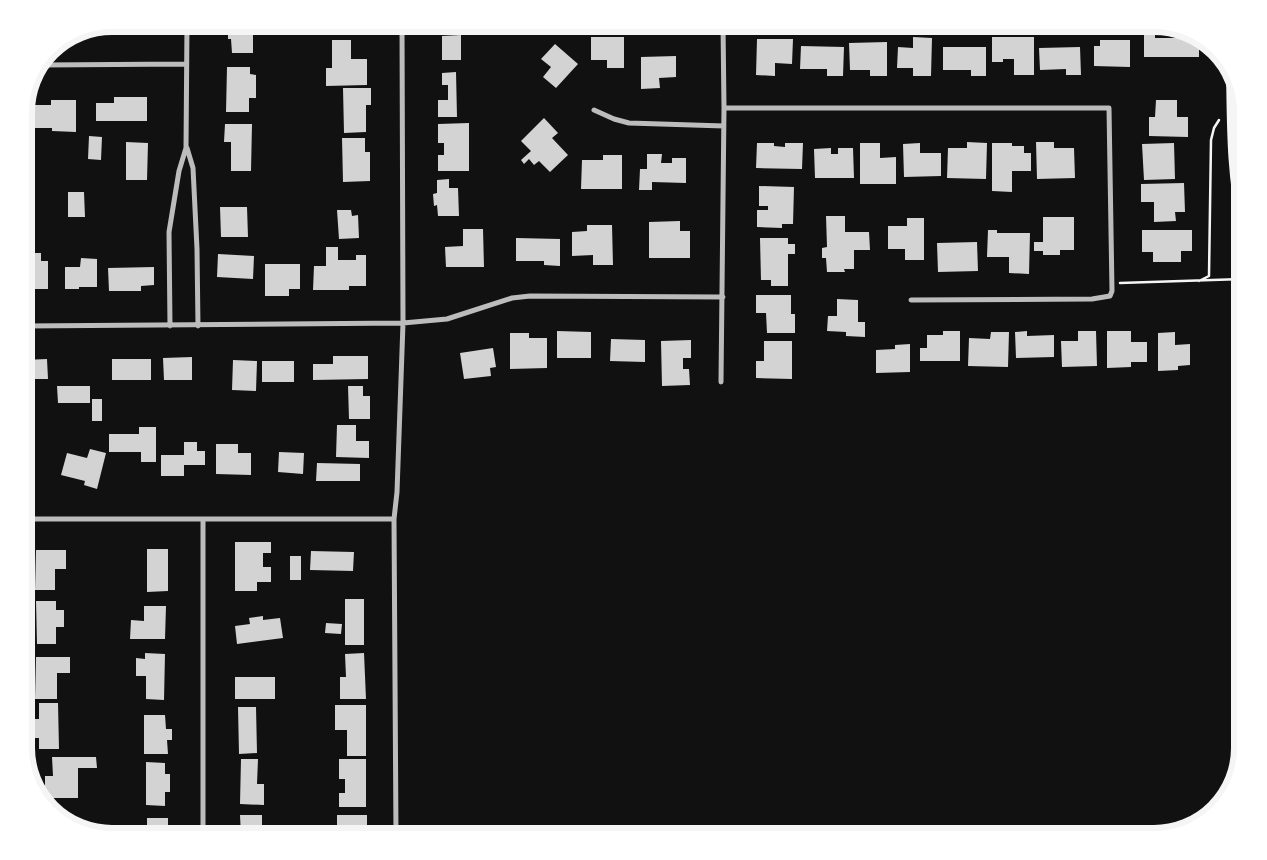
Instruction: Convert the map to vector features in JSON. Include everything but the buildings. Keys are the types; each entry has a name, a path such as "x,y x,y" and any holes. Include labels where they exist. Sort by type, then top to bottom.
{"main road":[{"path":"1232,91 1234,166"}],"street":[{"path":"170,326 170,232 179,171 186,148 187,32"},
{"path":"396,828 394,518 397,492 403,324 402,32"},
{"path":"721,382 723,32"},
{"path":"48,65 186,64"},
{"path":"724,108 1109,108 1110,296 1092,299 911,300"},
{"path":"594,110 629,123 724,126"},
{"path":"186,148 193,168 198,249 198,326"},
{"path":"33,326 403,324 448,318 512,298 530,296 723,297"},
{"path":"33,519 394,518"},
{"path":"203,519 204,828"}],"path":[{"path":"1199,281 1209,276 1211,140 1214,128 1232,103"},
{"path":"1111,283 1234,279"}]}
